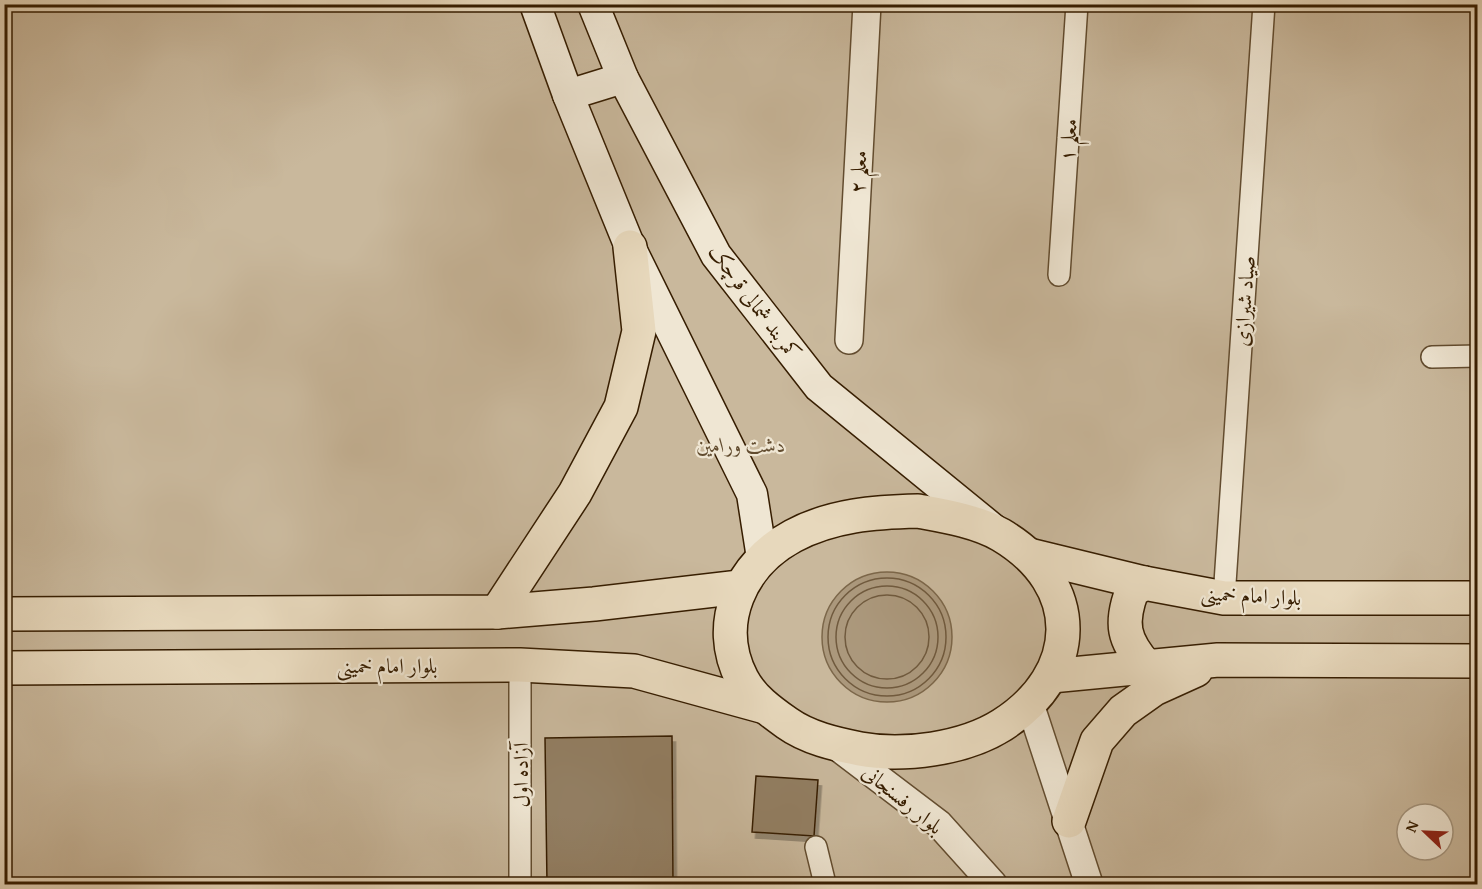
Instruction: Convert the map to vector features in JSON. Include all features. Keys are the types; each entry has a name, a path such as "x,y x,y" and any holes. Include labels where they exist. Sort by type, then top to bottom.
{"main road":[{"path":"535,4 567,95 630,247 753,494 762,558"},
{"name":"کمربند شمالی قرچک","path":"593,4 623,78 716,255 819,387 1000,534"},
{"path":"567,95 623,78"},
{"path":"497,612 575,493 621,406 639,331 630,247"},
{"path":"918,511 960,519 1000,534 1029,555 1051,583 1063,614 1063,645 1051,676 1030,704 1000,726 963,742 920,751 876,752 834,744 794,728 765,707 742,680 730,650 730,618 740,587 762,558 793,536 831,520 874,512 918,511"},
{"name":"بلوار امام خمینی","path":"1029,555 1144,583 1224,598 1478,598"},
{"path":"1144,583 1132,591 1123,622 1133,651 1146,666"},
{"path":"4,614 497,612 594,604 740,587"},
{"path":"1051,676 1218,660 1478,661"},
{"path":"1069,821 1097,741 1123,711 1154,689 1218,660"},
{"name":"بلوار امام خمینی","path":"4,668 520,665 634,671 765,707"}],"street":[{"name":"معلم ۲","path":"849,340 867,4"},
{"name":"معلم ۱","path":"1059,275 1077,4"},
{"name":"صیاد شیرازی","path":"1224,598 1264,4"},
{"path":"1432,357 1478,356"},
{"name":"آزاده اول","path":"520,665 520,885"},
{"path":"1030,704 1089,885"},
{"name":"بلوار رفسنجانی","path":"834,744 939,824 993,885"},
{"path":"816,847 825,885"}],"green space":[{"name":"دشت ورامین","path":"5,5 1477,5 1477,884 5,884"}],"water":[{"path":"887,572 912,577 933,591 947,612 952,637 947,662 933,683 912,697 887,702 862,697 841,683 827,662 822,637 827,612 841,591 862,577"}],"building":[{"path":"672,736 673,884 547,884 545,738"},
{"path":"756,776 818,780 814,836 752,832"}]}
